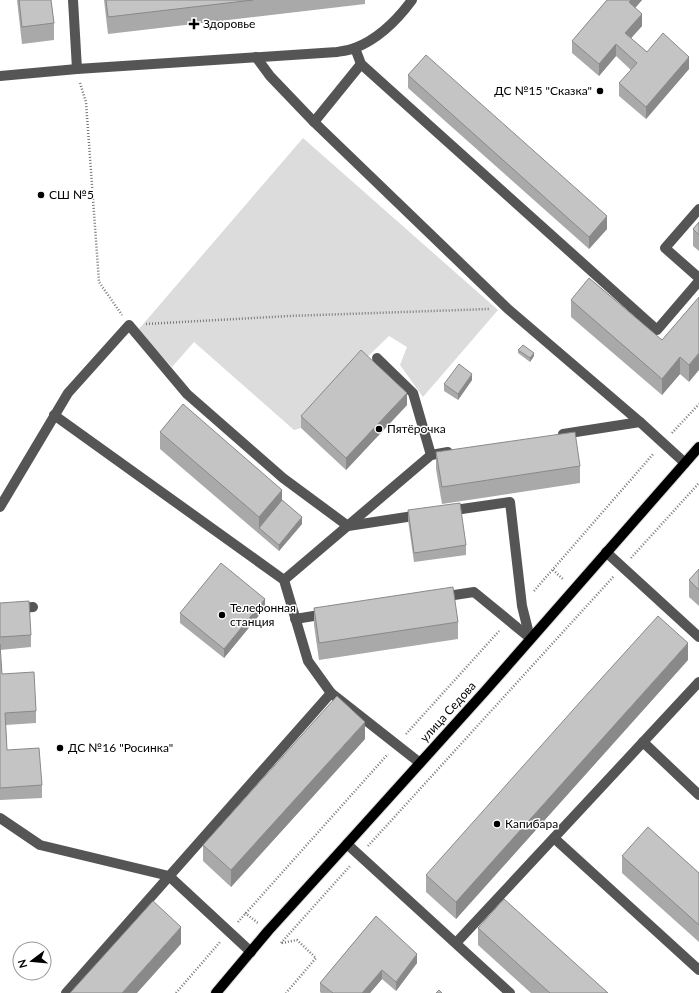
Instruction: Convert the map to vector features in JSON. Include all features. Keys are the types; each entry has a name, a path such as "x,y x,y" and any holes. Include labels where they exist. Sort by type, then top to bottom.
{"main road":[{"name":"улица Седова","path":"216,993 268,930 420,763 699,447"}],"street":[{"path":"73,0 77,68"},
{"path":"0,76 77,68 337,52 355,48 379,34 407,3"},
{"path":"355,48 361,64 657,330 699,281"},
{"path":"256,57 270,76 314,122 508,309 640,422 685,463"},
{"path":"314,122 361,64"},
{"path":"699,209 665,248 699,278"},
{"path":"0,507 54,414 75,385 129,325 187,394 283,478 348,526 510,502 522,606 530,638"},
{"path":"377,358 413,392 431,455"},
{"path":"54,414 284,580 308,661 331,693 420,763"},
{"path":"555,436 640,422"},
{"path":"284,580 431,455 454,451"},
{"path":"606,552 699,637"},
{"path":"427,599 474,592 530,638"},
{"path":"0,610 33,608"},
{"path":"295,619 334,613"},
{"path":"456,943 699,682"},
{"path":"66,993 331,693"},
{"path":"643,742 699,795"},
{"path":"0,818 40,845 169,876 251,952"},
{"path":"554,838 699,970"},
{"path":"347,844 510,993"}],"path":[{"path":"77,68 86,102 99,282 129,325 289,316 508,309"},
{"path":"522,606 662,442 699,404"},
{"path":"286,993 316,958 297,940 281,943 359,855 699,483"},
{"path":"176,993 245,913 508,620"}],"shaded area":[{"path":"303,138 498,310 423,397 400,365 407,347 389,336 361,363 301,428 294,430 194,342 172,367 138,330"}],"building":[{"path":"19,0 51,0 54,23 22,27"},
{"path":"106,0 253,0 108,17"},
{"path":"607,0 631,0 629,2 642,14 625,33 647,52 663,33 689,57 646,107 619,83 637,63 616,44 599,64 572,41"},
{"path":"426,55 607,216 589,237 408,75"},
{"path":"699,222 699,235 693,229"},
{"path":"589,278 662,340 699,297 699,353 689,365 680,357 662,379 571,300"},
{"path":"523,345 534,353 530,358 518,350"},
{"path":"361,350 407,393 346,458 301,416"},
{"path":"459,364 472,374 458,394 444,384"},
{"path":"183,404 282,490 259,517 160,432"},
{"path":"575,432 580,466 442,487 436,452"},
{"path":"282,500 302,517 279,545 259,528"},
{"path":"460,503 466,545 414,553 408,510"},
{"name":"Телефонная станция","path":"221,563 265,599 224,649 180,613"},
{"path":"699,569 699,590 689,580"},
{"path":"453,587 458,622 319,643 314,608"},
{"path":"29,601 31,635 0,637 0,603"},
{"path":"658,616 688,643 456,902 426,875"},
{"path":"0,644 2,674 34,672 36,711 5,713 7,750 39,748 42,785 0,788"},
{"path":"337,696 365,722 231,870 203,845"},
{"path":"648,827 699,873 699,925 622,856"},
{"path":"504,899 608,993 550,993 478,928"},
{"path":"153,901 181,927 122,993 70,993"},
{"path":"376,916 417,954 396,982 382,970 362,993 333,993 320,983"}],"place":[{"name":"Здоровье","path":"194,24"},
{"name":"ДС №15 \"Сказка\"","path":"600,91"},
{"name":"СШ №5","path":"41,195"},
{"name":"Пятёрочка","path":"379,429"},
{"name":"Телефонная станция","path":"222,615"},
{"name":"ДС №16 \"Росинка\"","path":"60,748"},
{"name":"Капибара","path":"497,824"}]}
